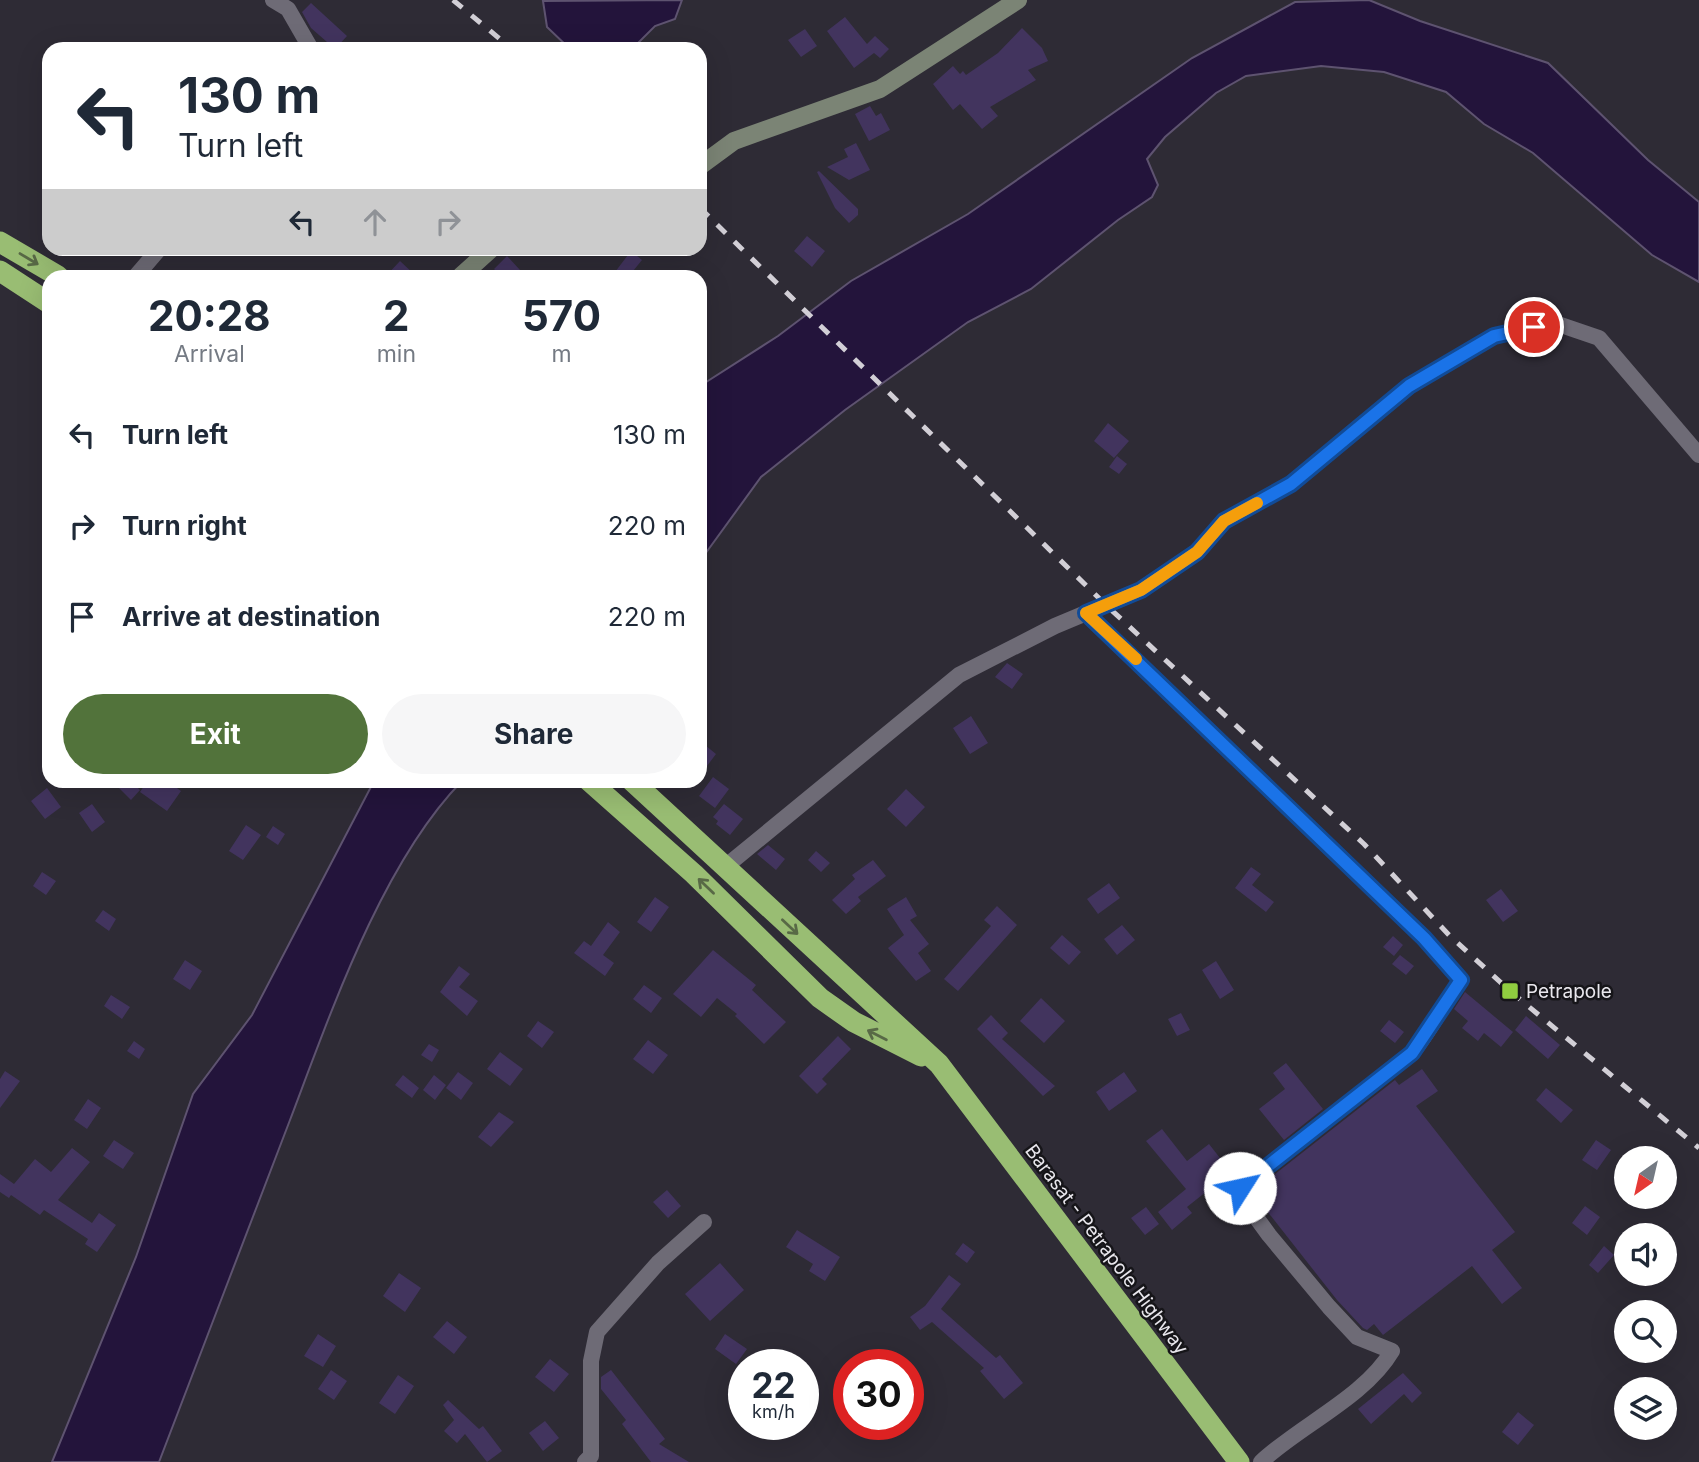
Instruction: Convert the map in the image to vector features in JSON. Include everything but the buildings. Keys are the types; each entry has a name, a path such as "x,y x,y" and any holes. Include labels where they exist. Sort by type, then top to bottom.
{"highway":[{"path":"0,242 48,270"},
{"path":"0,271 42,298"},
{"name":"Barasat - Petrapole Highway","path":"597,788 694,874 820,998 853,1023 939,1064"},
{"name":"Barasat - Petrapole Highway","path":"640,788 939,1064 1238,1462"}],"main road":[{"path":"707,161 734,141 880,89 1018,0"},
{"path":"468,270 483,256"}],"street":[{"path":"273,0 288,9 307,42"},
{"path":"141,270 153,256"},
{"path":"725,867 959,675 1086,613 1141,590 1197,552 1224,521 1291,484 1409,386 1494,336 1555,323 1599,338 1699,455"},
{"path":"1086,613 1424,938 1461,980 1412,1053 1240,1188 1245,1202 1269,1235 1329,1307 1357,1337 1392,1351 1382,1368 1319,1422 1280,1444 1261,1462"},
{"path":"585,1462 591,1456 591,1360 597,1332 658,1263 704,1222"}],"shaded area":[{"path":"682,0 675,19 655,26 639,42 563,42 547,27 543,1"},
{"path":"1369,0 1420,21 1548,63 1648,160 1699,202 1699,282 1652,255 1533,153 1484,124 1446,92 1384,72 1321,66 1246,76 1216,93 1165,137 1147,159 1158,185 1152,197 1118,220 1031,289 968,322 845,410 761,477 707,551 707,382 778,336 851,281 968,214 1192,58 1295,2"},
{"path":"370,788 456,788 433,815 407,853 361,941 323,1033 159,1462 52,1462 136,1257 193,1094 252,1015"}],"railway":[{"path":"453,0 504,42"},
{"path":"707,215 1106,605 1364,844 1449,935 1510,991 1699,1148"}],"slow traffic":[{"path":"1136,659 1086,613 1141,590 1197,552 1224,521 1257,503"}],"place":[{"name":"Petrapole","path":"1510,991"}],"route":[{"path":"1240,1188 1251,1178 1269,1169 1412,1053 1432,1029 1439,1010 1461,980 1424,938 1086,613 1141,590 1197,552 1224,521 1291,484 1409,386 1494,336 1534,327"}]}
